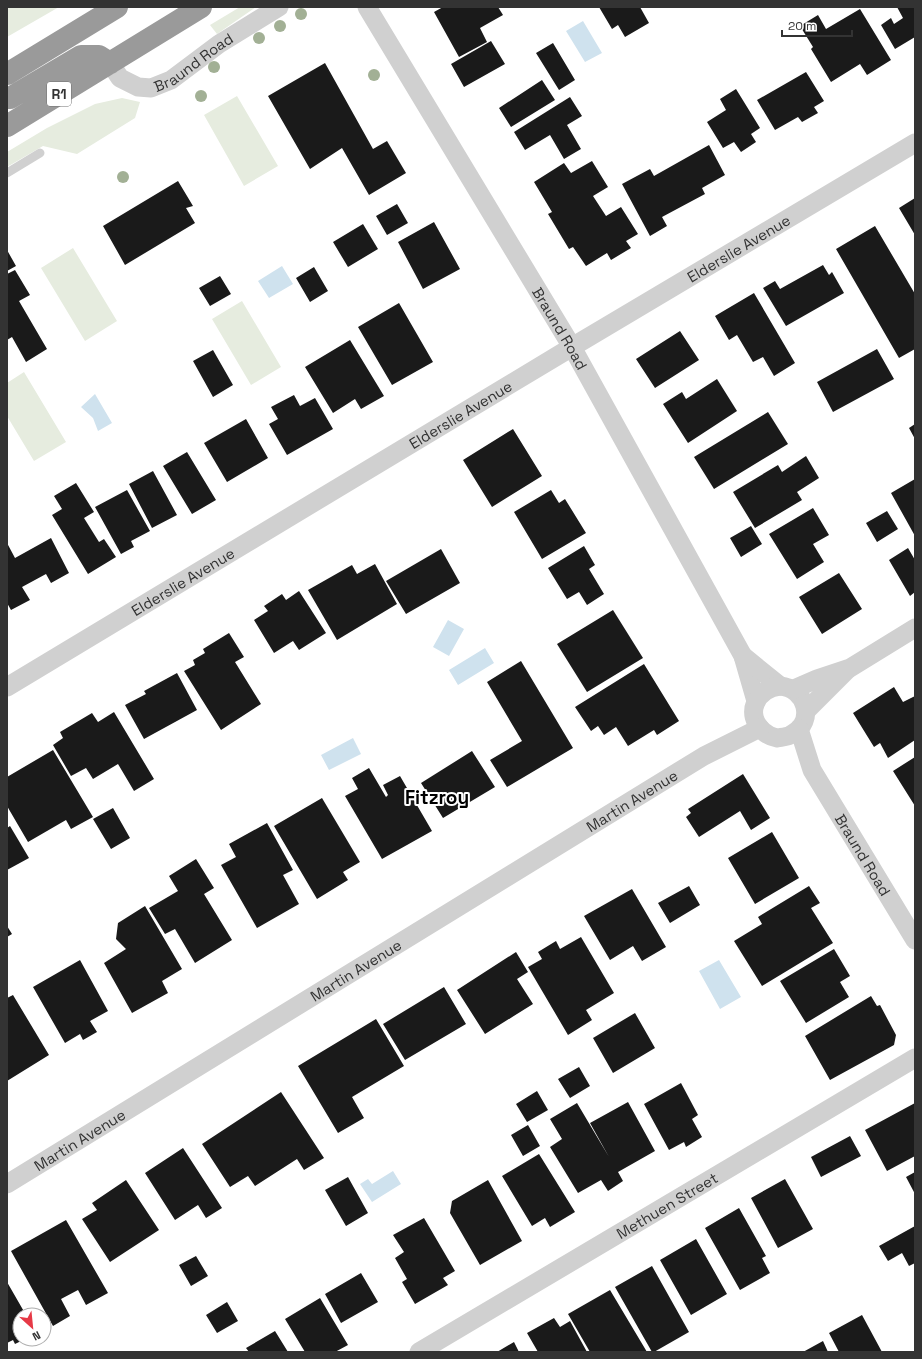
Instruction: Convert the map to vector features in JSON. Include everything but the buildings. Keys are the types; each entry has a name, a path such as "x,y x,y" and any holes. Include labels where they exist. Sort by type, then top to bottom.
{"highway":[{"path":"7,74 117,7"},
{"name":"R1","path":"7,126 201,7"},
{"path":"7,98 10,98 81,56 99,56 110,63"}],"street":[{"name":"Braund Road","path":"110,63 120,78 138,88 151,88 171,80 219,44 279,7"},
{"name":"Braund Road","path":"367,7 572,347 743,656 757,714"},
{"name":"Elderslie Avenue","path":"7,687 572,347 915,143"},
{"path":"806,711 850,668 915,628"},
{"name":"Braund Road","path":"743,656 787,688"},
{"path":"787,688 800,695 804,702 806,711 803,724 799,729 792,734 777,738 764,732 757,714 760,695 765,690 772,687 787,688 850,668"},
{"name":"Martin Avenue","path":"7,1184 704,756 757,714"},
{"name":"Braund Road","path":"799,729 812,770 915,940"},
{"name":"Braund Road","path":"777,738 812,770"},
{"name":"Methuen Street","path":"418,1352 915,1058"}],"lane":[{"path":"7,174 40,153"}],"shaded area":[{"path":"7,7 59,7 7,37"},
{"path":"240,7 256,7 217,34 210,25"},
{"path":"237,96 278,166 244,186 204,115"},
{"path":"122,98 140,102 135,118 77,154 43,146 7,167 7,152 47,128 95,104"},
{"path":"73,248 117,321 85,341 41,268"},
{"path":"242,301 281,367 251,385 212,319"},
{"path":"24,372 66,442 34,461 7,416 7,383"}],"water":[{"path":"583,21 602,53 585,62 566,31"},
{"path":"282,266 293,284 269,298 258,281"},
{"path":"95,394 112,423 98,431 93,418 81,407"},
{"path":"448,620 464,629 449,656 433,647"},
{"path":"485,648 494,663 458,685 449,670"},
{"path":"353,738 361,754 329,770 321,755"},
{"path":"719,960 741,997 720,1009 699,971"},
{"path":"393,1171 401,1184 372,1202 360,1184 368,1179 372,1184"}],"district":[{"name":"Fitzroy","path":"437,797"}]}
